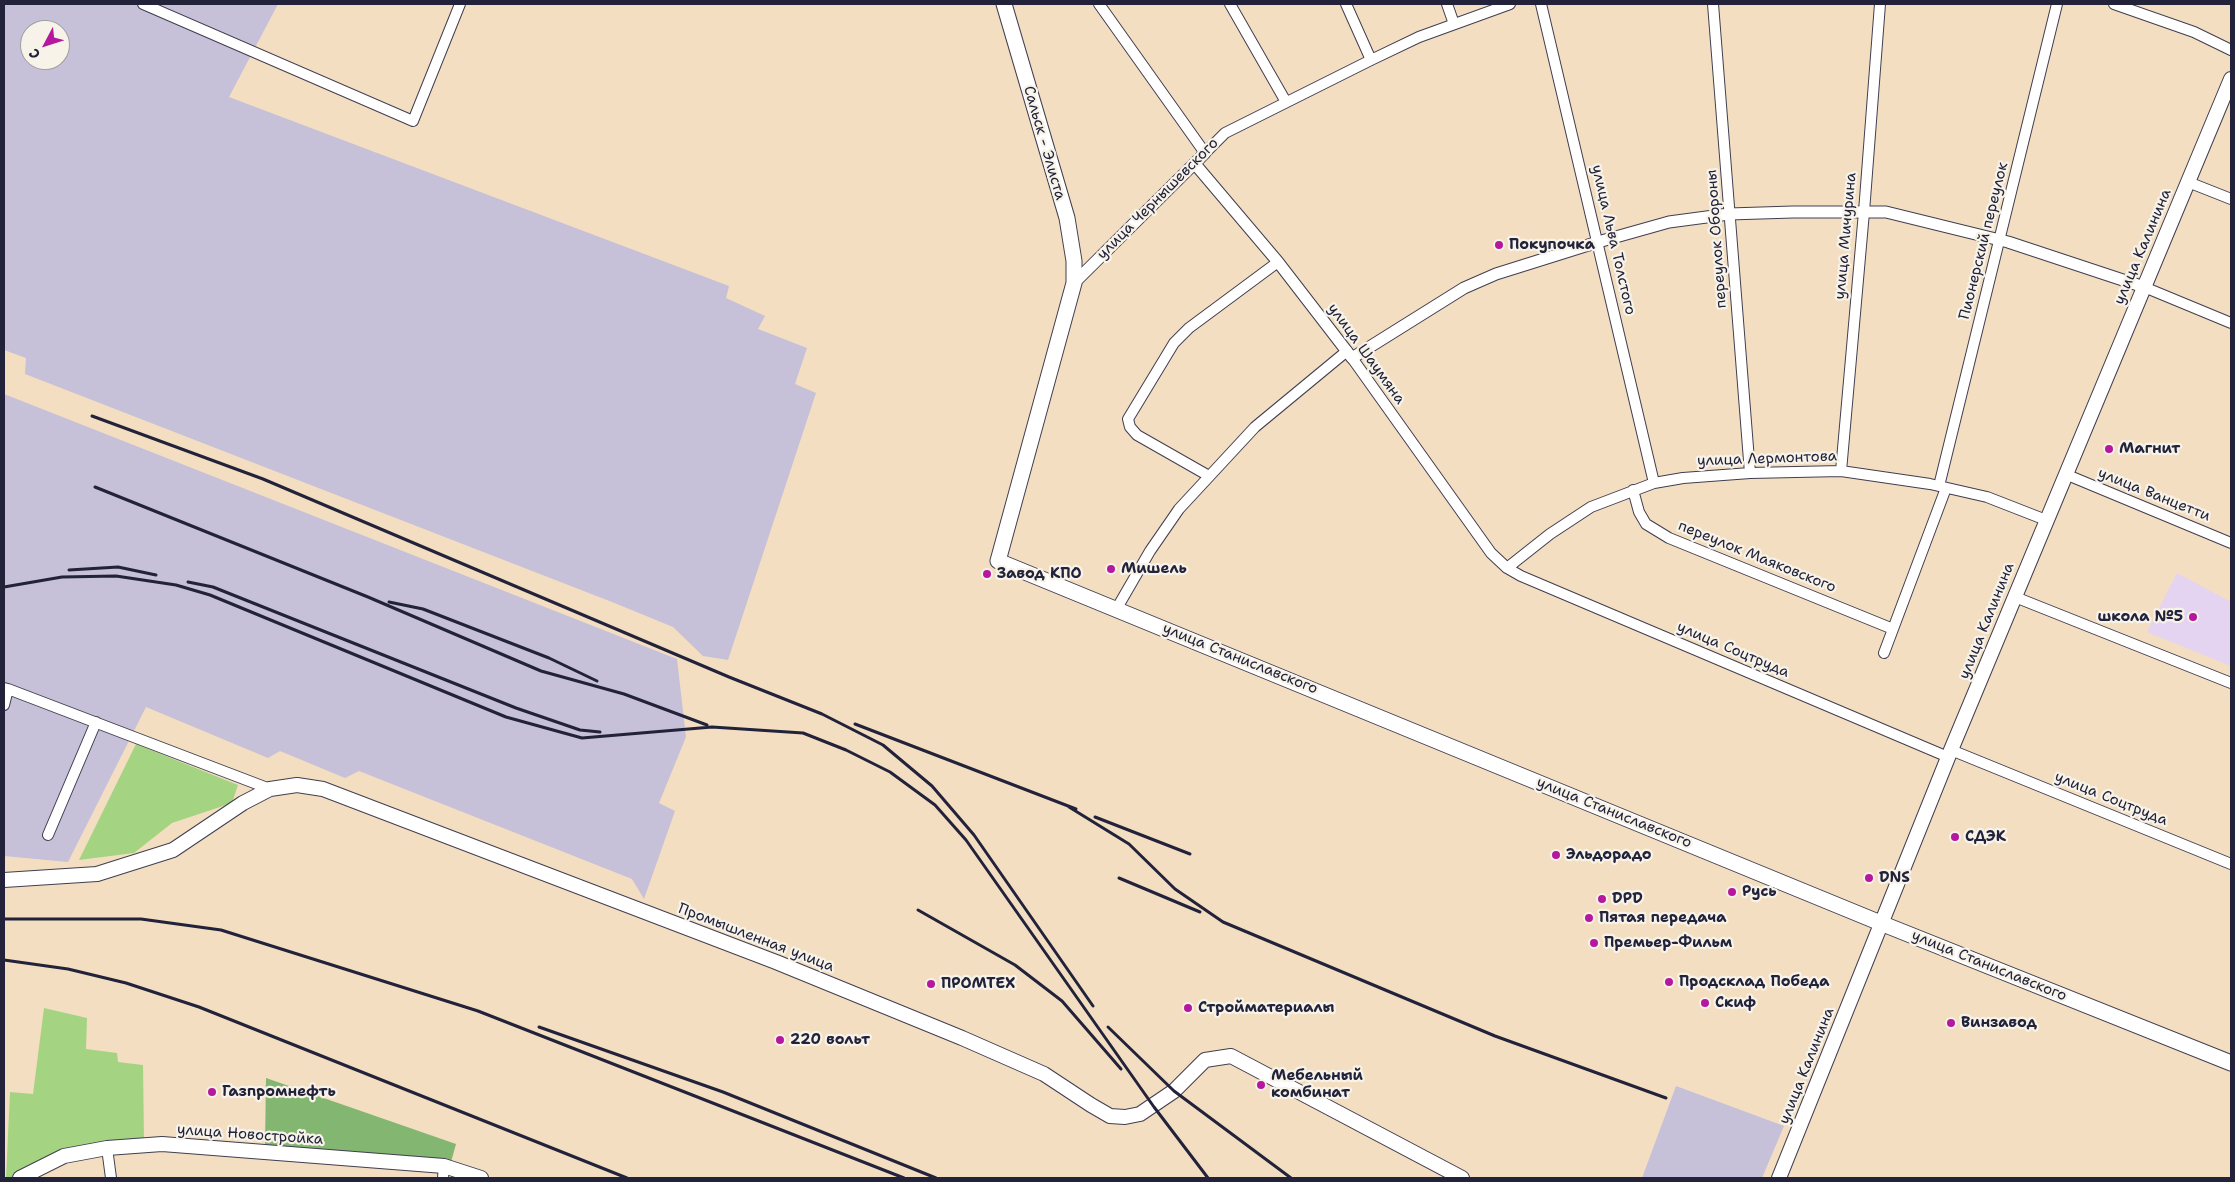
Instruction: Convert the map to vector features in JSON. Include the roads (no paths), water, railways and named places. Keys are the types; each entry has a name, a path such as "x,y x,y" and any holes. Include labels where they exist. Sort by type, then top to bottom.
{"main road":[{"name":"Сальск - Элиста","path":"1005,4 1067,218 1074,261 1074,283"},
{"name":"улица Калинина","path":"1779,1178 2014,596 2231,79"},
{"name":"улица Станиславского","path":"1074,283 998,561 1117,608 1883,924 2231,1063"},
{"name":"Промышленная улица","path":"4,880 97,874 139,862 173,850 243,803 270,788 297,784 322,789 776,962 962,1038 1044,1074 1110,1116 1125,1117 1140,1114 1154,1107 1174,1091 1205,1060 1232,1056 1462,1178"},
{"name":"улица Новостройка","path":"20,1178 64,1156 107,1148 162,1144 444,1172 481,1178"}],"street":[{"path":"144,4 413,121 460,4"},
{"path":"1099,4 1204,153"},
{"path":"1230,4 1286,102"},
{"path":"1346,4 1371,60"},
{"path":"1447,4 1454,24"},
{"name":"улица Чернышевского","path":"1074,283 1225,133 1371,60 1454,24 1510,4"},
{"name":"улица Льва Толстого","path":"1541,4 1654,483"},
{"name":"переулок Обороны","path":"1713,4 1750,473"},
{"name":"улица Мичурина","path":"1840,471 1864,212 1880,4"},
{"name":"Пионерский переулок","path":"1942,487 2057,4"},
{"path":"2114,4 2194,32 2231,50"},
{"name":"улица Шаумяна","path":"1195,164 1278,262 1350,354 1491,553 1506,568"},
{"path":"2188,182 2231,199"},
{"path":"1117,608 1150,551 1179,509 1209,476 1255,427 1350,354 1464,288 1496,274 1669,222 1730,214 1886,212 2000,240 2144,287 2231,323"},
{"path":"1209,476 1137,435 1130,427 1128,419 1174,343 1189,328 1278,262"},
{"name":"улица Лермонтова","path":"1506,568 1550,534 1591,507 1654,483 1683,478 1750,473 1840,471 1942,487 1987,497 2046,520"},
{"name":"улица Ванцетти","path":"2065,474 2231,543"},
{"path":"1884,653 1942,487"},
{"name":"переулок Маяковского","path":"1633,490 1639,512 1646,524 1668,538 1893,629"},
{"name":"улица Соцтруда","path":"1506,568 1950,754 2231,864"},
{"path":"2014,596 2231,683"},
{"path":"4,705 6,689 270,788"},
{"path":"48,835 96,722"},
{"path":"107,1148 111,1178"}],"railway":[{"path":"92,416 263,479 729,677 822,714 883,745 932,786 974,835 1093,1006"},
{"path":"95,487 368,597 541,671 624,694 707,725"},
{"path":"69,570 118,567 156,575"},
{"path":"4,587 62,577 116,576 176,585 210,595 506,717 582,738 712,727 803,733 846,750 890,772 935,805 966,840 1154,1107 1208,1178"},
{"path":"188,582 213,587 516,708 580,730 600,732"},
{"path":"389,602 423,609 549,658 597,681"},
{"path":"855,724 1076,809"},
{"path":"1069,807 1129,844 1175,889 1223,922 1495,1036 1666,1098"},
{"path":"1095,817 1190,854"},
{"path":"1119,878 1200,912"},
{"path":"918,910 1015,965 1062,1001 1121,1069"},
{"path":"4,919 141,919 221,930 478,1011 904,1178"},
{"path":"4,960 68,969 126,983 199,1007 627,1178"},
{"path":"539,1027 723,1092 936,1178"},
{"path":"1108,1027 1174,1091 1291,1178"}],"place":[{"name":"Покупочка","path":"1499,245"},
{"name":"Магнит","path":"2109,449"},
{"name":"Мишель","path":"1111,569"},
{"name":"Завод КПО","path":"987,574"},
{"name":"школа №5","path":"2193,617"},
{"name":"СДЭК","path":"1955,837"},
{"name":"Эльдорадо","path":"1556,855"},
{"name":"DNS","path":"1869,878"},
{"name":"Русь","path":"1732,892"},
{"name":"DPD","path":"1602,899"},
{"name":"Пятая передача","path":"1589,918"},
{"name":"Премьер-Фильм","path":"1594,943"},
{"name":"Продсклад Победа","path":"1669,982"},
{"name":"ПРОМТЕХ","path":"931,984"},
{"name":"Скиф","path":"1705,1003"},
{"name":"Стройматериалы","path":"1188,1008"},
{"name":"Винзавод","path":"1951,1023"},
{"name":"220 вольт","path":"780,1040"},
{"name":"Мебельный комбинат","path":"1261,1085"},
{"name":"Газпромнефть","path":"212,1092"}]}
